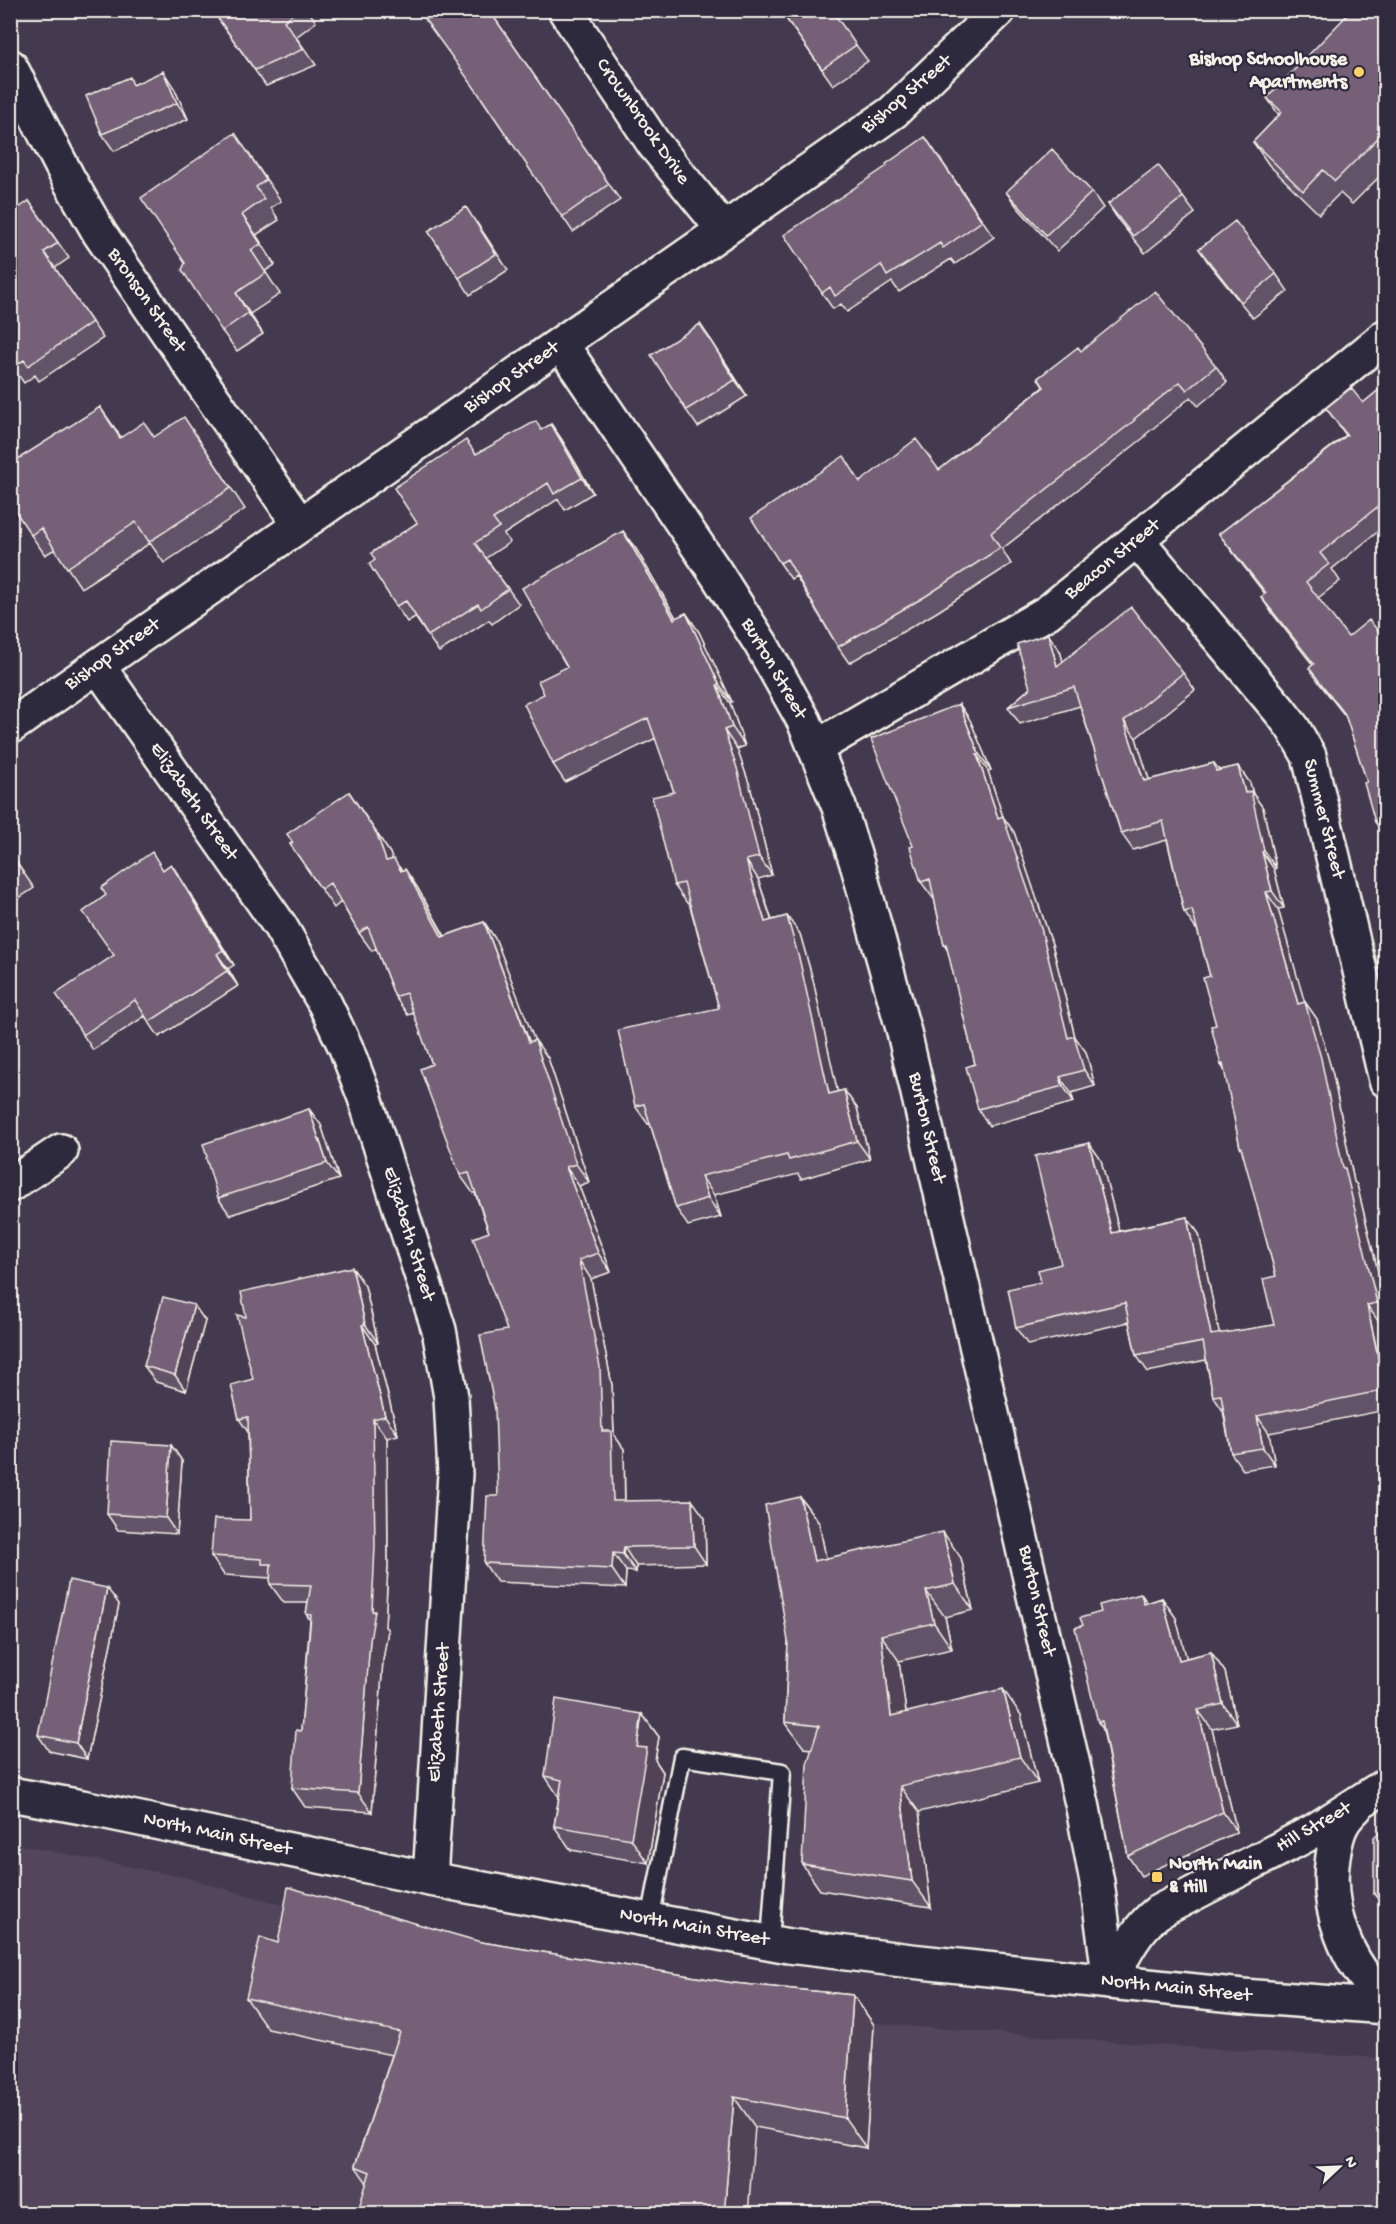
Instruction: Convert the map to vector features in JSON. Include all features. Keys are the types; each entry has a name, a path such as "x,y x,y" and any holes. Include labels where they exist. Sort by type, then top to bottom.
{"street":[{"name":"Crownbrook Drive","path":"565,10 654,144 685,185 724,230"},
{"name":"Bishop Street","path":"10,727 893,112 999,10"},
{"name":"Bronson Street","path":"14,80 100,234 300,525"},
{"name":"Beacon Street","path":"815,748 1047,612 1386,336"},
{"name":"Burton Street","path":"561,344 761,644 804,721 838,807 858,867 904,1032 1083,1808 1097,1882 1110,1982"},
{"name":"Summer Street","path":"1137,540 1280,711 1309,756 1386,1080"},
{"name":"Elizabeth Street","path":"98,666 280,926 326,1004 365,1098 439,1330 451,1397 455,1474 430,1879"},
{"path":"10,1185 61,1151"},
{"name":"Hill Street","path":"1110,1982 1136,1934 1146,1921 1158,1912 1314,1831 1373,1793"},
{"path":"1373,1793 1344,1820 1338,1832 1332,1862 1332,1898 1348,1949 1367,1979 1386,1999"},
{"name":"North Main Street","path":"10,1794 430,1879 770,1942 911,1962 1254,1997 1386,2007"}],"lane":[{"path":"650,1920 682,1757 782,1772 770,1942"}],"shaded area":[{"path":"10,1843 187,1878 516,1971 722,2009 1196,2048 1385,2058 1385,2213 11,2213"}],"building":[{"path":"225,10 298,10 284,21 304,49 255,70 217,17"},
{"path":"418,10 489,10 609,184 562,217 476,90"},
{"path":"780,10 832,10 856,45 822,69"},
{"name":"Bishop Schoolhouse Apartments","path":"1352,10 1386,10 1386,130 1335,181 1323,170 1303,191 1253,142 1282,112 1267,98"},
{"path":"163,71 177,103 102,134 86,96 130,77 133,85"},
{"path":"235,133 266,180 256,187 264,199 242,215 261,244 251,250 266,273 236,293 248,313 222,331 182,270 185,263 141,198"},
{"path":"925,137 982,221 943,248 940,243 887,276 881,265 835,296 830,287 822,293 784,235 887,166 886,164"},
{"path":"1052,149 1092,192 1046,235 1006,192"},
{"path":"1158,165 1183,197 1133,236 1108,204"},
{"path":"29,201 58,243 44,252 92,322 28,366 24,360 13,367 10,363 10,214"},
{"path":"466,207 496,254 459,278 428,231"},
{"path":"1235,221 1276,274 1241,302 1199,249"},
{"path":"1155,291 1216,366 1187,390 1180,382 991,533 1000,548 926,596 838,647 787,559 780,563 751,518 844,456 860,482 916,439 939,470 1044,387 1038,378 1078,347 1081,351"},
{"path":"700,324 735,380 686,410 651,355"},
{"path":"1386,384 1386,500 1320,553 1329,564 1306,582 1348,637 1369,620 1386,640 1386,853 1379,821 1375,822 1364,783 1367,782 1345,714 1309,668 1314,664 1261,597 1266,593 1219,534 1347,435 1326,408 1351,388 1363,403"},
{"path":"100,407 120,438 144,422 154,437 184,417 231,488 149,542 136,522 67,568 41,528 31,535 10,503 10,464"},
{"path":"536,421 541,430 551,424 582,478 554,494 548,483 493,519 499,527 475,543 508,589 481,609 478,604 428,636 406,601 396,606 369,564 375,560 371,553 417,523 394,488 466,440 476,454"},
{"path":"623,531 674,619 686,613 719,684 717,685 732,727 724,730 737,768 759,857 746,860 765,922 787,916 800,962 829,1094 844,1090 857,1141 789,1160 787,1155 701,1176 708,1198 676,1208 644,1104 635,1106 618,1030 719,1008 684,883 674,885 652,797 674,792 648,718 553,764 524,704 544,694 538,681 567,667 522,588"},
{"path":"1131,607 1183,673 1124,721 1144,781 1214,763 1216,771 1238,766 1245,793 1251,791 1272,891 1266,892 1298,1004 1305,1002 1321,1058 1343,1168 1345,1168 1377,1303 1367,1305 1385,1390 1257,1416 1263,1448 1231,1453 1221,1395 1213,1396 1203,1342 1136,1355 1125,1303 1016,1328 1008,1289 1041,1282 1038,1270 1061,1264 1035,1156 1089,1143 1112,1233 1187,1217 1211,1335 1274,1325 1263,1279 1276,1276 1240,1147 1223,1064 1221,1065 1211,1026 1216,1025 1203,978 1210,976 1192,910 1184,912 1163,821 1121,833 1074,687 1008,707 1030,688 1017,644 1048,634 1057,666"},
{"path":"959,704 979,754 977,755 998,818 1003,816 1041,928 1068,1038 1074,1036 1084,1070 1060,1077 1063,1086 978,1109 966,1067 975,1064 946,944 944,945 930,879 921,882 910,847 913,846 871,739"},
{"path":"349,792 377,834 386,861 394,859 401,871 405,869 442,937 484,922 529,1042 535,1040 576,1164 566,1167 598,1253 579,1260 600,1367 602,1431 611,1431 613,1501 692,1500 694,1546 624,1547 623,1554 613,1553 612,1569 484,1563 487,1496 498,1496 495,1409 480,1335 507,1330 473,1238 489,1232 469,1173 460,1175 420,1069 432,1064 406,993 395,997 368,927 359,933 330,883 321,889 290,844 293,843 287,834"},
{"path":"152,852 163,870 171,864 223,950 217,954 227,971 149,1022 135,1000 83,1035 56,994 114,955 83,912 106,895 101,888"},
{"path":"10,854 18,864 10,869"},
{"path":"309,1109 327,1163 218,1198 203,1144"},
{"path":"352,1267 365,1324 362,1325 385,1416 373,1419 375,1546 372,1611 375,1611 370,1641 358,1793 292,1788 296,1730 301,1731 311,1615 306,1614 311,1585 270,1584 271,1564 262,1564 262,1559 211,1556 214,1519 250,1520 248,1417 239,1419 231,1385 253,1379 237,1315 246,1317 241,1292"},
{"path":"163,1297 194,1305 175,1375 144,1366"},
{"path":"111,1441 171,1445 166,1518 107,1514"},
{"path":"800,1497 814,1561 943,1532 955,1584 926,1591 934,1623 881,1635 891,1716 1003,1689 1020,1757 900,1786 912,1881 802,1864 807,1764 819,1726 785,1722 788,1641 765,1505"},
{"path":"69,1580 107,1588 76,1743 38,1735"},
{"path":"1141,1594 1144,1604 1162,1598 1179,1660 1211,1652 1223,1704 1198,1710 1223,1812 1128,1856 1102,1721 1098,1722 1075,1628 1083,1625 1080,1618 1101,1612 1099,1605"},
{"path":"556,1699 642,1714 637,1747 647,1748 631,1839 554,1826 562,1780 545,1776"},
{"path":"1386,1826 1386,1904 1374,1894 1374,1837"},
{"path":"288,1887 481,1942 733,1983 853,1995 845,2118 734,2097 724,2214 357,2214 370,2172 355,2166 400,2032 246,1998 260,1937 278,1943"}],"place":[{"name":"Bishop Schoolhouse Apartments","path":"1359,72"},
{"name":"North Main & Hill","path":"1157,1877"}]}
